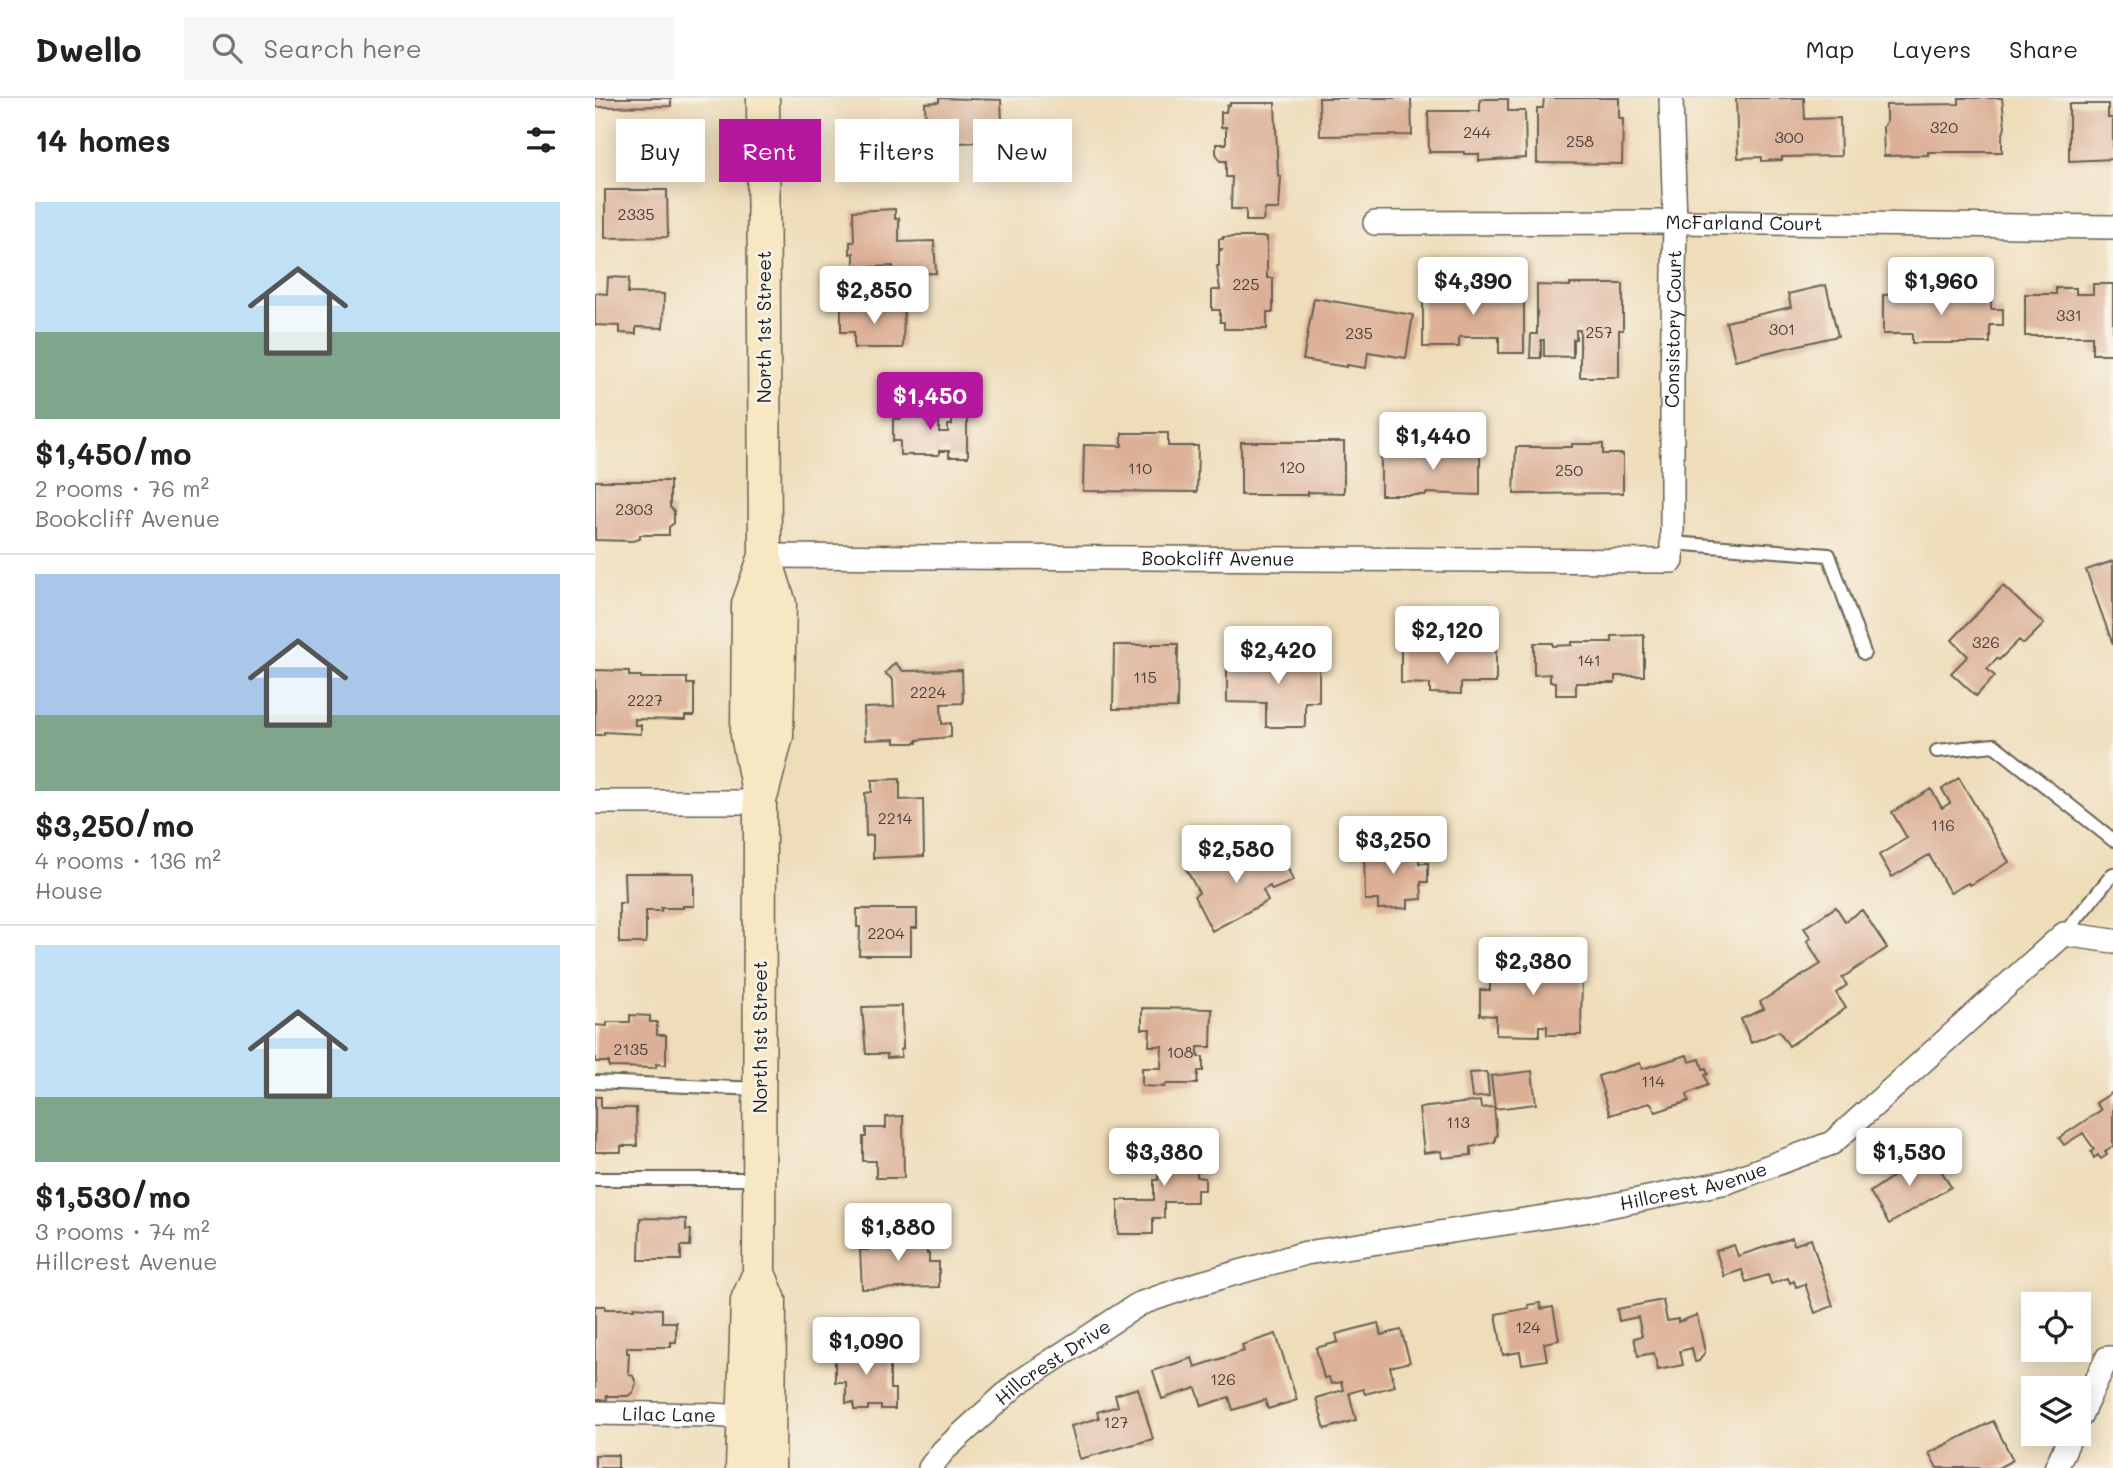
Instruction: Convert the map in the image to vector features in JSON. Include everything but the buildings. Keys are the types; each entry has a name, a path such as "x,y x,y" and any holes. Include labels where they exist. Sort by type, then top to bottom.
{"main road":[{"name":"North 1st Street","path":"763,98 765,556 779,604 777,736 760,802 759,1273 770,1300 769,1468"},
{"name":"North 1st Street","path":"743,1468 747,1300 759,1273"}],"street":[{"name":"Consistory Court","path":"1671,98 1675,222 1672,552"},
{"name":"McFarland Court","path":"1375,223 1675,222 2113,227"},
{"name":"Bookcliff Avenue","path":"765,556 1672,552"},
{"path":"595,802 760,802"},
{"path":"2064,934 2113,941"},
{"name":"Hillcrest Avenue","path":"1194,1285 1305,1253 1584,1211 1727,1182 1832,1143 2064,934"},
{"name":"Hillcrest Drive","path":"930,1468 943,1451 1018,1383 1139,1304 1194,1285"},
{"path":"2091,1394 2111,1354"},
{"name":"Lilac Lane","path":"595,1413 743,1417"},
{"path":"2056,1468 2066,1446"}],"lane":[{"path":"1672,552 1829,555 1864,653"},
{"path":"1937,751 1994,746 2113,841"},
{"path":"2064,934 2113,874"},
{"path":"595,1082 760,1089"},
{"path":"595,1179 759,1179"}]}
